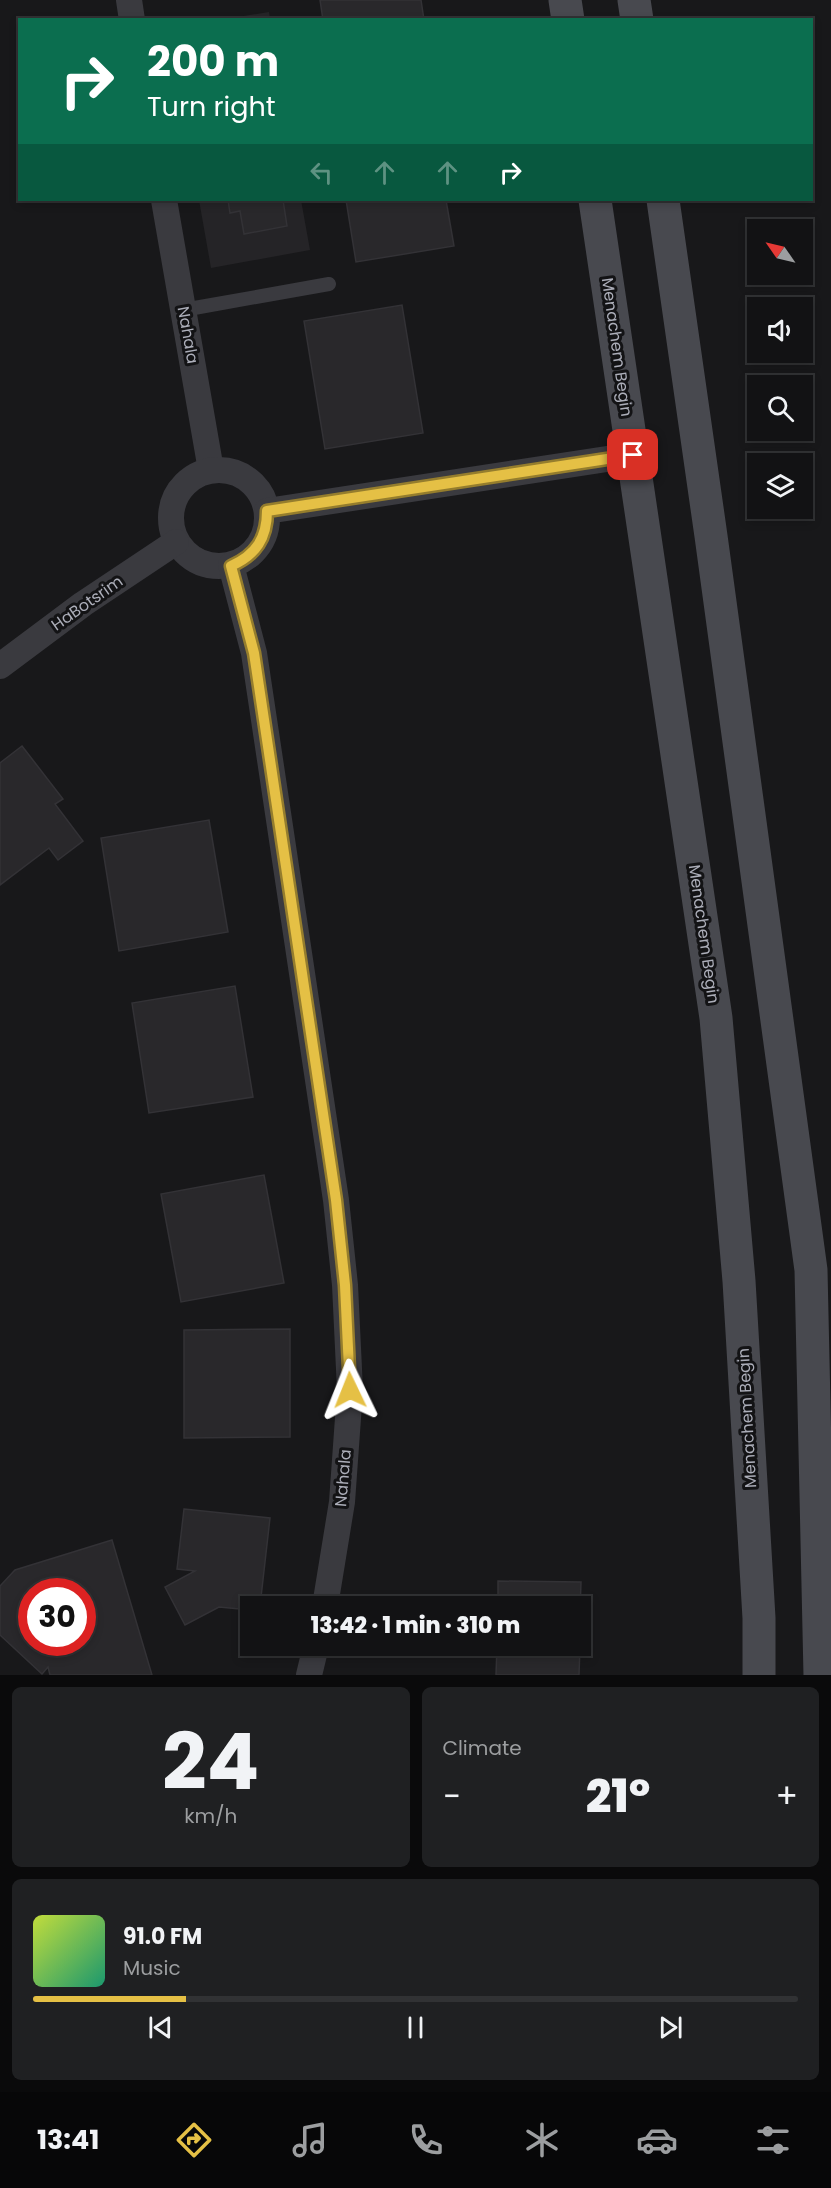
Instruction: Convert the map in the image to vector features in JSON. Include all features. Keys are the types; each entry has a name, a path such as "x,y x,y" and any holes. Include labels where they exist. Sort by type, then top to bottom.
{"main road":[{"path":"565,0 568,18"},
{"path":"634,0 637,18"},
{"name":"Menachem Begin","path":"595,201 716,1018 739,1281 759,1618 759,1675"},
{"path":"663,201 811,1270 820,1675"}],"street":[{"path":"129,0 132,18"},
{"name":"Nahala","path":"164,201 211,470"},
{"path":"267,511 633,455"},
{"path":"211,470 227,470 241,475 253,484 262,496 267,511 267,525 263,539 255,551 244,560 231,566 205,565 193,560 176,542 170,527 170,512 175,497 184,484 197,475 211,470"},
{"name":"HaBotsrim","path":"0,666 83,604 176,542"},
{"name":"Nahala","path":"231,566 254,653 336,1200 345,1285 350,1390 342,1502 327,1596"},
{"path":"309,1675 314,1656"}],"lane":[{"path":"183,310 329,284"}],"shaded area":[{"path":"269,12 270,18 231,18"},
{"path":"199,201 301,201 310,250 211,268"}],"building":[{"path":"320,0 421,0 424,18 323,18"},
{"path":"228,201 283,201 287,226 244,234 240,211 230,213"},
{"path":"346,201 446,201 454,246 356,262"},
{"path":"402,305 423,433 325,449 304,321"},
{"path":"22,746 63,799 55,804 83,841 58,860 49,848 0,885 0,763"},
{"path":"209,820 228,932 119,951 101,838"},
{"path":"235,986 253,1097 149,1113 132,1003"},
{"path":"264,1175 284,1283 181,1302 161,1194"},
{"path":"290,1329 290,1437 184,1438 184,1330"},
{"path":"184,1509 270,1518 261,1596 240,1596 240,1609 219,1607 185,1625 165,1587 195,1571 177,1569"},
{"path":"112,1540 152,1675 50,1675 48,1667 42,1674 23,1656 96,1656 96,1578 18,1578 18,1652 0,1635 0,1586 15,1570"},
{"path":"498,1581 581,1582 581,1596 498,1596"},
{"path":"497,1656 580,1656 579,1675 496,1675"}],"route":[{"path":"350,1390 345,1285 336,1200 254,653 231,566 244,560 255,551 263,539 267,525 267,511 633,455"}]}
